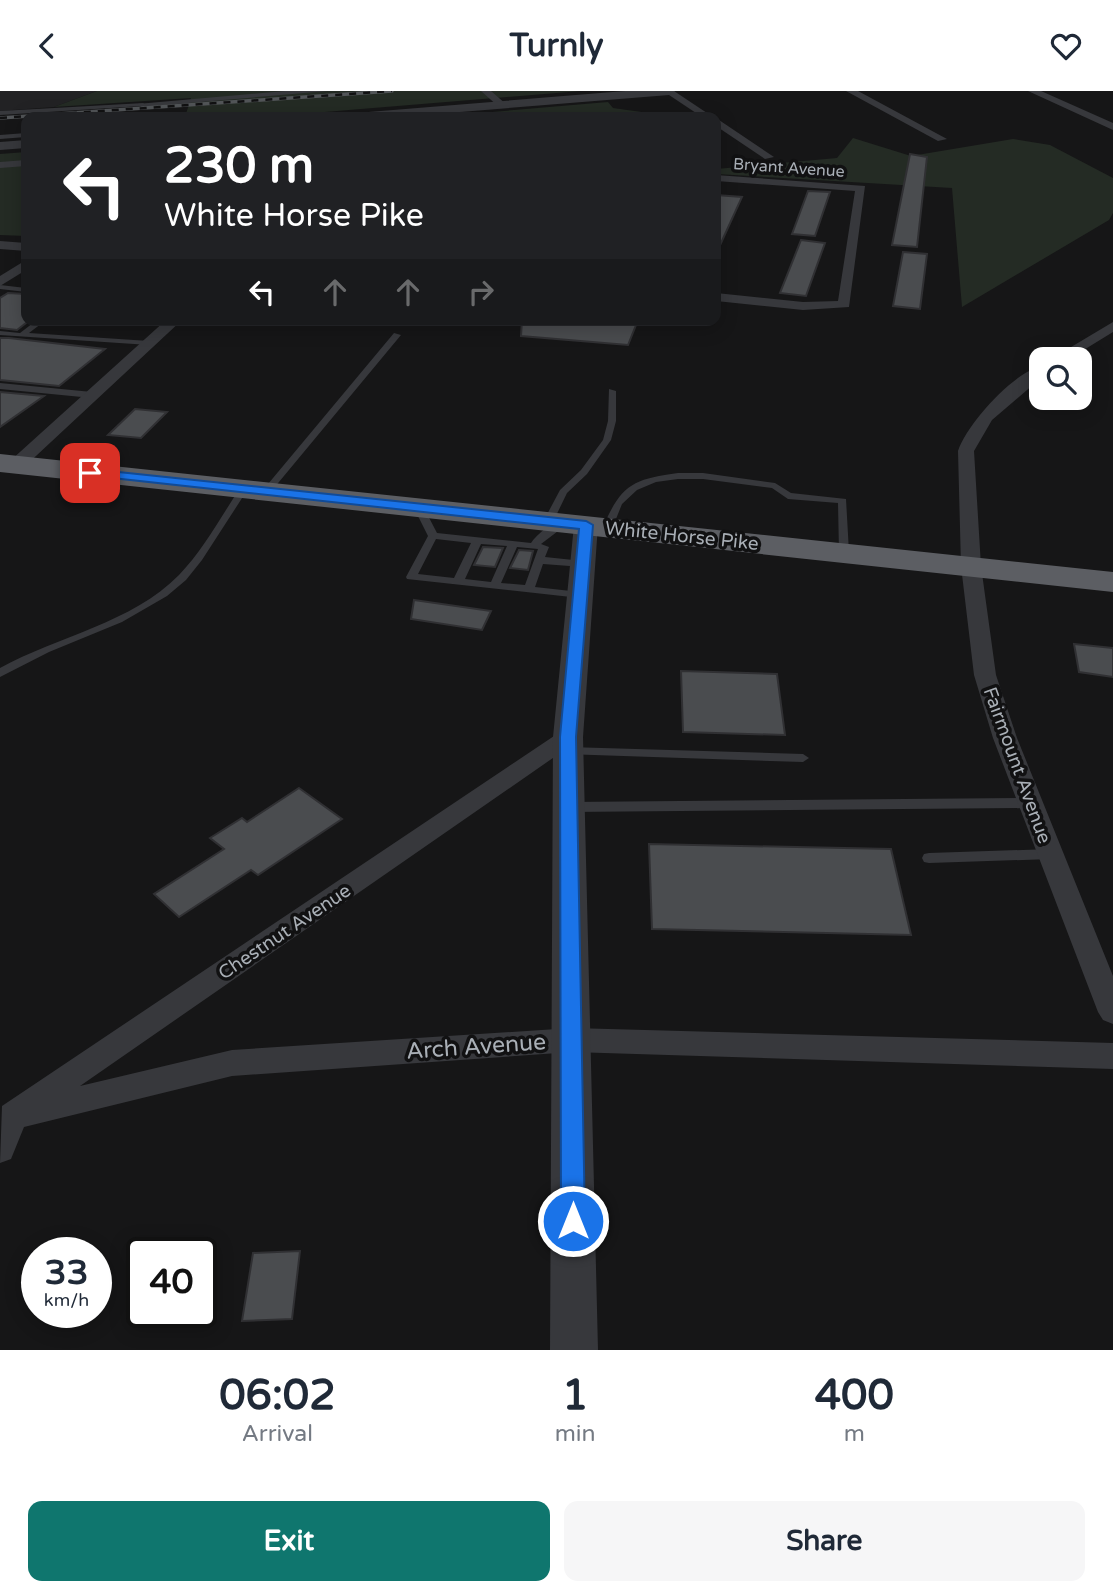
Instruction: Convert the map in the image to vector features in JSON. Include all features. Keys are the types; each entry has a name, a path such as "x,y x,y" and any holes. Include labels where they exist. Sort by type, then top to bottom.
{"highway":[{"name":"White Horse Pike","path":"8,464 419,508 568,529 844,552 1113,582"}],"street":[{"path":"142,104 323,91"},
{"path":"486,91 502,105"},
{"path":"417,112 668,91 700,112"},
{"path":"851,91 942,139"},
{"path":"1033,91 1113,127"},
{"path":"721,125 769,157"},
{"path":"0,146 21,144"},
{"path":"0,165 21,163"},
{"name":"Bryant Avenue","path":"721,178 861,188 844,304 840,307 721,297"},
{"path":"0,245 21,247"},
{"path":"0,282 21,267"},
{"path":"8,464 92,395 168,326"},
{"path":"1078,347 1113,326"},
{"name":"Fairmount Avenue","path":"1029,381 981,422 969,438 966,451 971,566 985,675 1005,738 1113,1012"},
{"path":"568,529 582,580 568,744 574,1350"},
{"name":"Chestnut Avenue","path":"6,1120 568,744"},
{"name":"Arch Avenue","path":"6,1120 232,1063 572,1040 1113,1056"},
{"path":"0,1149 6,1120"}],"lane":[{"path":"0,113 142,104"},
{"path":"0,129 21,127"},
{"path":"0,137 21,135"},
{"path":"0,288 21,289"},
{"path":"22,335 34,326"},
{"path":"0,333 149,343"},
{"path":"0,673 22,659 111,622 150,601 182,578 244,489 269,492 397,335"},
{"path":"0,386 92,395"},
{"path":"568,529 564,492 583,473 607,440 612,421 612,391"},
{"path":"529,589 544,547 568,529 621,499 638,483 667,474 775,486 788,496 844,501 844,552"},
{"path":"419,508 433,536"},
{"path":"433,536 513,544 568,529"},
{"path":"433,536 411,577 529,589 582,580"},
{"path":"458,582 477,541"},
{"path":"494,586 513,544"},
{"path":"540,560 582,580"},
{"path":"568,744 803,758"},
{"path":"568,807 1031,803"},
{"path":"929,857 1051,854"}],"shaded area":[{"path":"0,91 97,91 54,107 0,111"},
{"path":"97,91 581,91 325,112 187,112 191,98 54,107"},
{"path":"608,102 613,108 642,112 492,112"},
{"path":"853,138 911,156 1013,139 1050,145 1113,178 1113,213 1109,220 962,307 952,188 721,174 721,169 837,158"},
{"path":"21,152 21,236 0,235 0,154"}],"building":[{"path":"910,154 927,157 917,247 892,245"},
{"path":"808,191 830,192 815,236 792,234"},
{"path":"721,195 742,197 721,243"},
{"path":"801,240 825,243 806,296 780,293"},
{"path":"903,252 927,254 920,309 893,306"},
{"path":"8,293 21,294 22,326 17,330 0,328 0,298"},
{"path":"522,326 636,326 628,345 521,336"},
{"path":"0,338 105,349 59,386 0,380"},
{"path":"0,392 44,396 0,427"},
{"path":"135,409 167,412 141,438 108,435"},
{"path":"483,547 503,548 495,567 474,565"},
{"path":"519,550 533,551 528,570 510,568"},
{"path":"414,600 491,611 482,630 411,619"},
{"path":"1074,644 1113,648 1113,677 1079,672"},
{"path":"681,671 777,674 785,735 683,732"},
{"path":"299,788 342,819 258,875 251,870 179,917 154,894 224,849 210,838 242,818 247,822"},
{"path":"649,844 891,849 911,935 652,929"},
{"path":"300,1251 292,1319 242,1321 253,1253"}],"railway":[{"path":"87,112 392,91"},
{"path":"0,118 21,117"}],"route":[{"path":"90,473 586,525 568,737 573,1221"}]}
